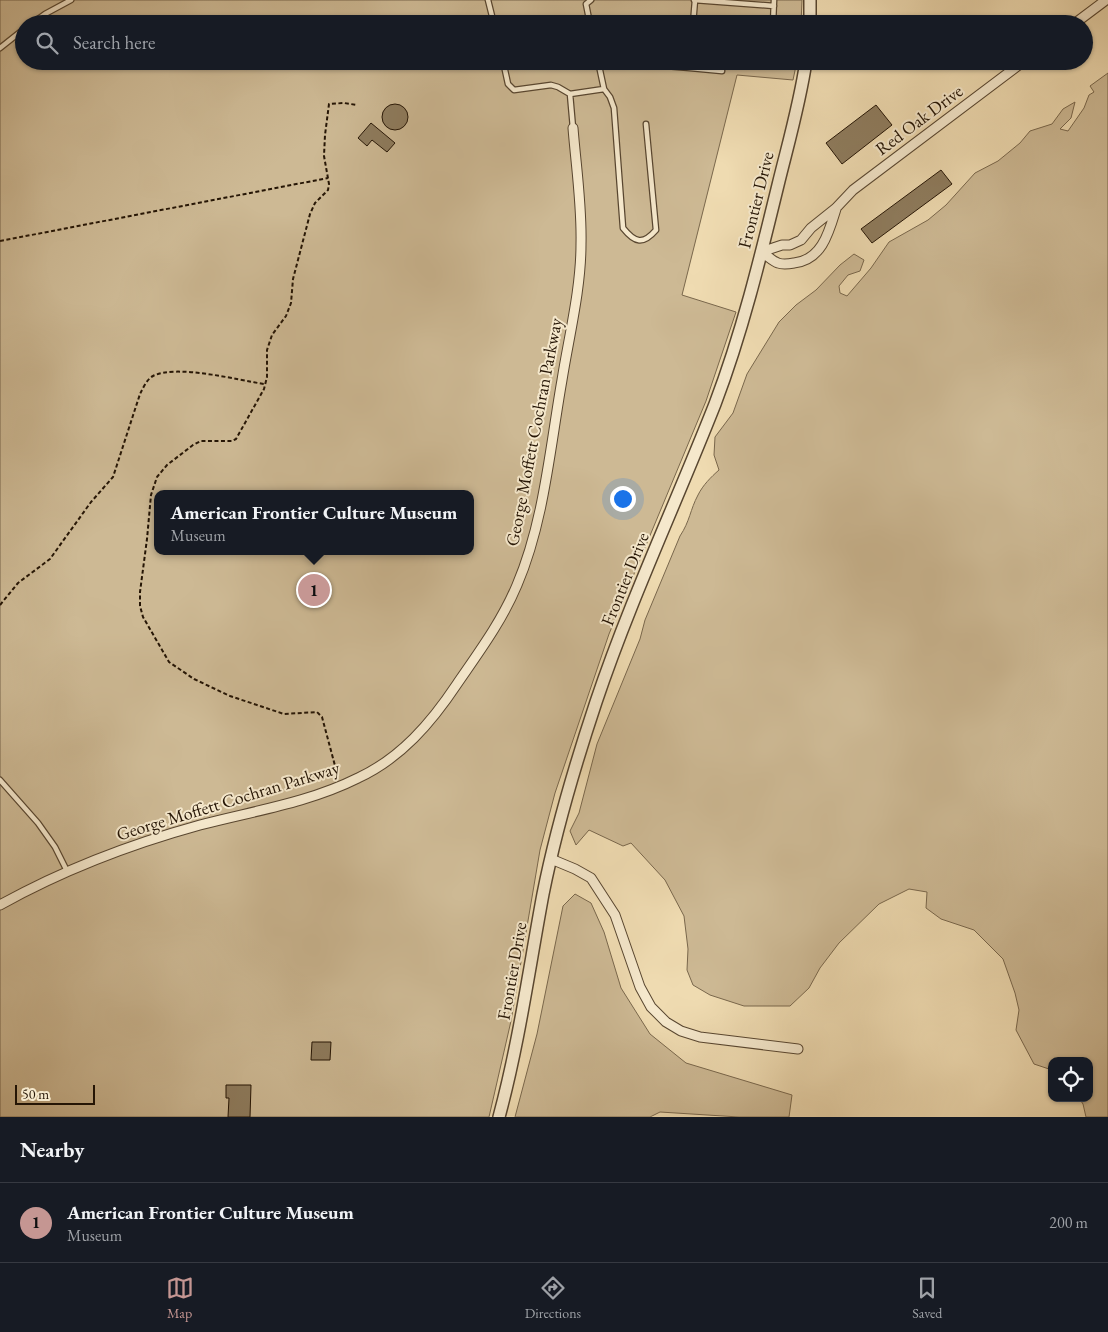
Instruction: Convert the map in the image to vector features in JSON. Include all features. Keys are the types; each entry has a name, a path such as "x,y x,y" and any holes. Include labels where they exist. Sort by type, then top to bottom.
{"street":[{"path":"810,0 810,15"},
{"path":"1086,15 1106,0"},
{"name":"Frontier Drive","path":"499,1117 522,1020 544,894 566,798 616,646 716,402 745,316 762,252 804,70"},
{"name":"Red Oak Drive","path":"762,252 782,245 790,245 801,240 811,228 836,208 853,190 1012,70"},
{"name":"George Moffett Cochran Parkway","path":"0,905 101,857 202,825 298,801 341,786 372,772 391,759 433,717 510,602 532,541 543,491 578,284 581,238 573,128"},
{"name":"Red Oak Drive","path":"762,252 778,263 787,264 806,260 821,247 827,238 836,208"},
{"path":"551,859 575,868 591,878 615,915 640,987 651,1008 666,1022 681,1032 700,1037 798,1049"}],"lane":[{"path":"43,15 71,0"},
{"path":"488,0 492,15"},
{"path":"588,15 586,4 591,0"},
{"path":"694,15 695,0 774,6"},
{"path":"774,0 774,15"},
{"path":"0,48 15,36"},
{"path":"505,70 508,84 514,90 551,85 570,94 604,89"},
{"path":"600,70 604,89 610,97 614,108 623,228 630,237 640,241 648,239 656,230 646,124"},
{"path":"711,70 722,71"},
{"path":"570,94 573,128"},
{"path":"0,780 38,823 55,847 67,872"}],"path":[{"path":"341,786 322,717 317,712 284,714 260,708 230,696 180,671 169,662 142,617 140,592 151,495 157,477 167,465 201,441 236,439 265,384 267,377 267,350 272,335 286,316 291,303 293,278 310,214 315,204 328,190 324,156 329,104 344,102 357,105"},
{"path":"0,241 328,178"},
{"path":"0,605 18,583 50,559 91,502 113,477 140,394 144,385 152,376 178,371 265,384"}],"shaded area":[{"path":"0,0 802,0 801,15 15,15 15,70 795,70 793,80 737,75 682,295 736,312 706,401 609,634 555,793 540,850 511,1021 489,1117 0,1117"},
{"path":"1108,73 1108,1117 1086,1117 1082,1102 1093,1102 1093,1057 1048,1057 1048,1069 1034,1064 1016,1030 1019,1010 1003,959 974,930 941,919 926,908 927,892 909,889 879,904 839,943 820,968 809,988 790,1006 744,1006 710,995 693,985 687,970 688,949 684,916 665,880 631,843 623,846 589,830 576,845 570,831 579,813 597,744 640,639 645,620 698,495 707,481 719,470 714,455 715,437 733,413 747,374 779,322 854,254 864,260 860,271 848,275 839,286 840,293 847,296 871,268 889,242 928,220 946,205 975,173 998,161 1020,143 1030,131 1052,124 1063,109 1075,102 1071,118 1060,129 1068,131 1084,108 1089,95 1094,92 1090,86"},
{"path":"575,894 591,903 604,932 621,988 650,1034 686,1063 792,1095 789,1117 739,1117 660,1112 650,1117 515,1117 537,1034 563,906"}],"building":[{"path":"395,104 404,108 408,117 404,126 395,130 386,126 382,117 386,108"},
{"path":"876,105 892,125 842,164 826,143"},
{"path":"371,123 395,143 387,152 372,140 367,146 358,138"},
{"path":"941,170 952,184 872,243 861,229"},
{"path":"312,1042 331,1042 330,1060 311,1060"},
{"path":"226,1085 251,1085 250,1117 228,1117 229,1098 226,1098"}],"place":[{"name":"American Frontier Culture Museum","path":"314,590"}]}
